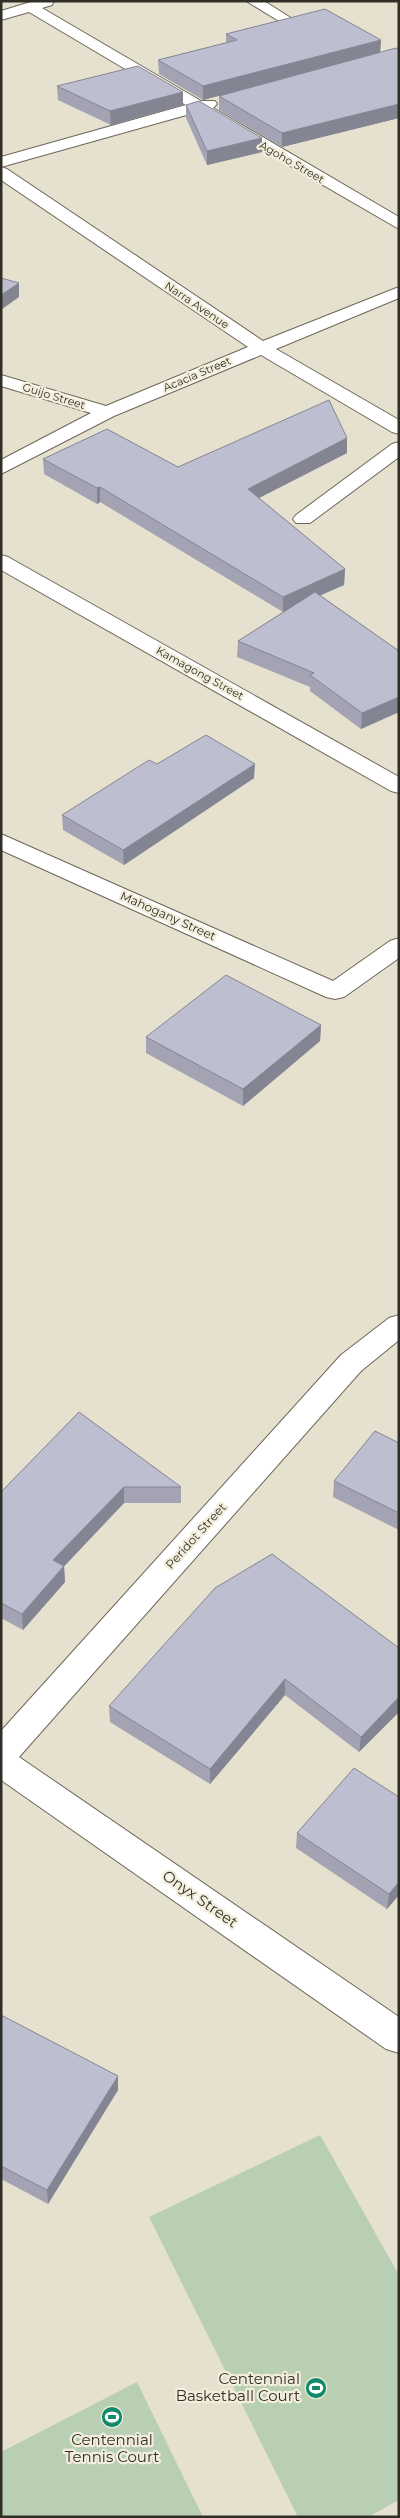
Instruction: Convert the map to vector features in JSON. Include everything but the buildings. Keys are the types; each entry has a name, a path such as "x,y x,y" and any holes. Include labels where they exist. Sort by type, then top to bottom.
{"street":[{"path":"1,16 49,1"},
{"path":"253,1 284,18"},
{"name":"Agoho Street","path":"30,7 399,224"},
{"path":"1,162 227,100"},
{"name":"Narra Avenue","path":"1,172 261,348 399,428"},
{"name":"Acacia Street","path":"1,468 107,412 399,292"},
{"name":"Guijo Street","path":"1,380 107,412"},
{"path":"303,519 399,448"},
{"name":"Kamagong Street","path":"1,561 399,786"},
{"name":"Mahogany Street","path":"1,841 336,992 399,946"},
{"name":"Peridot Street","path":"1,1754 351,1363 399,1325"},
{"name":"Onyx Street","path":"1,1762 397,2031"}],"green space":[{"name":"Centennial Basketball Court","path":"320,2135 399,2275 399,2500 368,2517 298,2517 149,2217"},
{"name":"Centennial Tennis Court","path":"137,2382 203,2517 1,2517 1,2452"}],"place":[{"name":"Centennial Basketball Court","path":"316,2388"},
{"name":"Centennial Tennis Court","path":"112,2417"}]}
